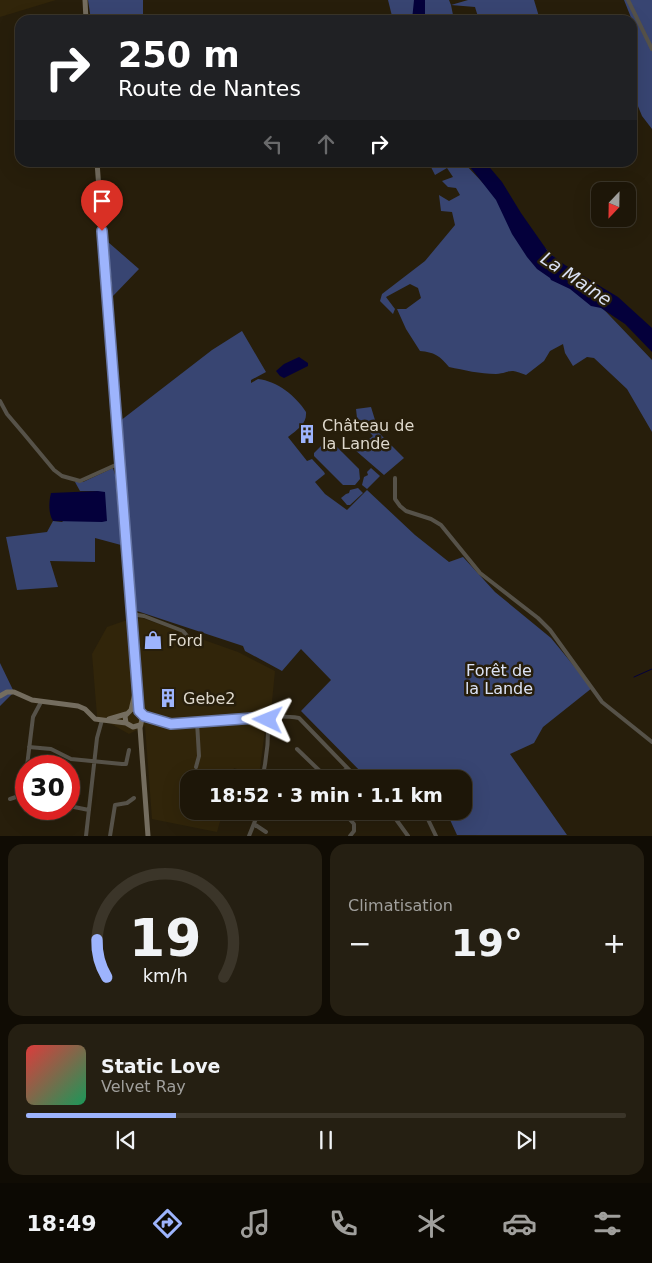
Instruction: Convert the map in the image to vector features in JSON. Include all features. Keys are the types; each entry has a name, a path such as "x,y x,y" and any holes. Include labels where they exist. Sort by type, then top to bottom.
{"main road":[{"path":"85,0 86,15"},
{"path":"97,167 136,687 141,723 148,836"},
{"path":"126,723 124,718 128,712 136,687"},
{"path":"0,696 7,692 14,692 41,702 78,706 85,709 95,719 126,723 133,727 141,742"},
{"path":"104,720 128,712 140,713"},
{"path":"133,727 141,723"}],"street":[{"path":"628,0 635,15"},
{"path":"637,18 652,49"},
{"path":"0,401 7,414 54,470 62,476 80,481 120,463"},
{"path":"395,478 395,499 400,506 406,511 430,519 441,526 480,573 538,618 550,630 602,702 652,742"},
{"path":"132,614 144,616 183,632 188,637 189,644"},
{"path":"28,755 33,717 41,702"},
{"path":"140,713 171,724 269,717 299,718 347,769"},
{"path":"264,770 269,717"},
{"path":"86,836 97,738 104,720"},
{"path":"141,723 157,720"},
{"path":"196,767 199,756 197,722"},
{"path":"29,747 51,749 71,759 126,764 129,750"},
{"path":"297,749 319,770"},
{"path":"10,799 15,798"},
{"path":"110,836 115,805 127,803 134,798"},
{"path":"80,808 89,810"},
{"path":"249,836 256,820"},
{"path":"350,820 354,824 354,831 350,836"},
{"path":"397,820 408,836"},
{"path":"428,820 436,836"},
{"path":"254,824 266,832"}],"shaded area":[{"path":"0,0 56,0 0,17"},
{"path":"142,618 238,652 275,671 271,712 264,714 265,730 260,770 240,770 234,768 233,770 180,770 180,820 220,820 217,832 152,819 145,726 129,734 97,716 92,654 107,627 127,620"}],"green space":[{"path":"88,0 143,0 143,15 90,15"},
{"path":"388,0 449,0 453,15 392,15"},
{"path":"468,0 534,0 538,15 477,15 475,7 451,5"},
{"path":"624,0 652,0 652,129 642,116 637,104 637,15 630,15"},
{"path":"431,167 468,167 652,360 652,432 627,389 594,358 587,357 573,366 565,353 563,344 550,351 544,361 526,375 512,371 496,374 472,372 449,367 436,355 420,351 406,329 397,309 406,309 421,298 418,288 410,284 386,297 395,309 393,314 380,301 382,294 425,261 455,225 452,212 441,211 439,195 449,201 460,195 456,188 448,187 442,181 453,177 447,168 435,175"},
{"path":"108,242 139,269 113,296"},
{"name":"Forêt de la Lande","path":"242,331 266,372 251,380 251,383 258,379 279,386 297,400 306,412 303,423 288,437 307,461 312,459 324,472 325,474 315,482 325,494 347,510 367,490 415,535 449,562 463,557 495,592 551,638 592,688 543,727 534,743 510,754 567,835 457,835 450,820 472,820 472,770 359,770 301,711 331,680 301,649 282,671 245,651 243,646 137,611 134,604 120,463 120,421 212,350"},
{"path":"371,407 379,433 404,458 384,475 355,450 373,436 357,418 356,409"},
{"path":"327,440 330,440 359,469 360,479 355,485 343,485 314,456 314,453"},
{"path":"113,468 121,545 95,538 95,562 50,561 58,587 17,590 6,537 47,532 53,521 62,522 98,491 80,491 75,482 83,482"},
{"path":"371,468 380,476 367,489 362,485 364,477 368,475 367,472"},
{"path":"358,488 363,493 350,505 347,505 341,498 349,493 350,490"},
{"path":"0,663 14,692 0,706"}],"water":[{"path":"414,0 425,0 425,15 412,15"},
{"name":"La Maine","path":"470,167 489,167 502,182 549,253 565,265 618,297 652,328 652,352 625,324 601,308 591,306 570,289 551,280 537,269 512,234 496,200"},
{"path":"299,357 308,363 308,366 284,378 276,371 284,364"},
{"path":"105,492 107,521 53,521 49,507 51,493"}],"waterway":[{"path":"634,677 652,669"}],"place":[{"name":"Château de la Lande","path":"307,434"},
{"name":"Ford","path":"153,640"},
{"name":"Gebe2","path":"168,698"}],"route":[{"path":"102,231 137,706 144,716 171,724 268,717 268,720"}]}
